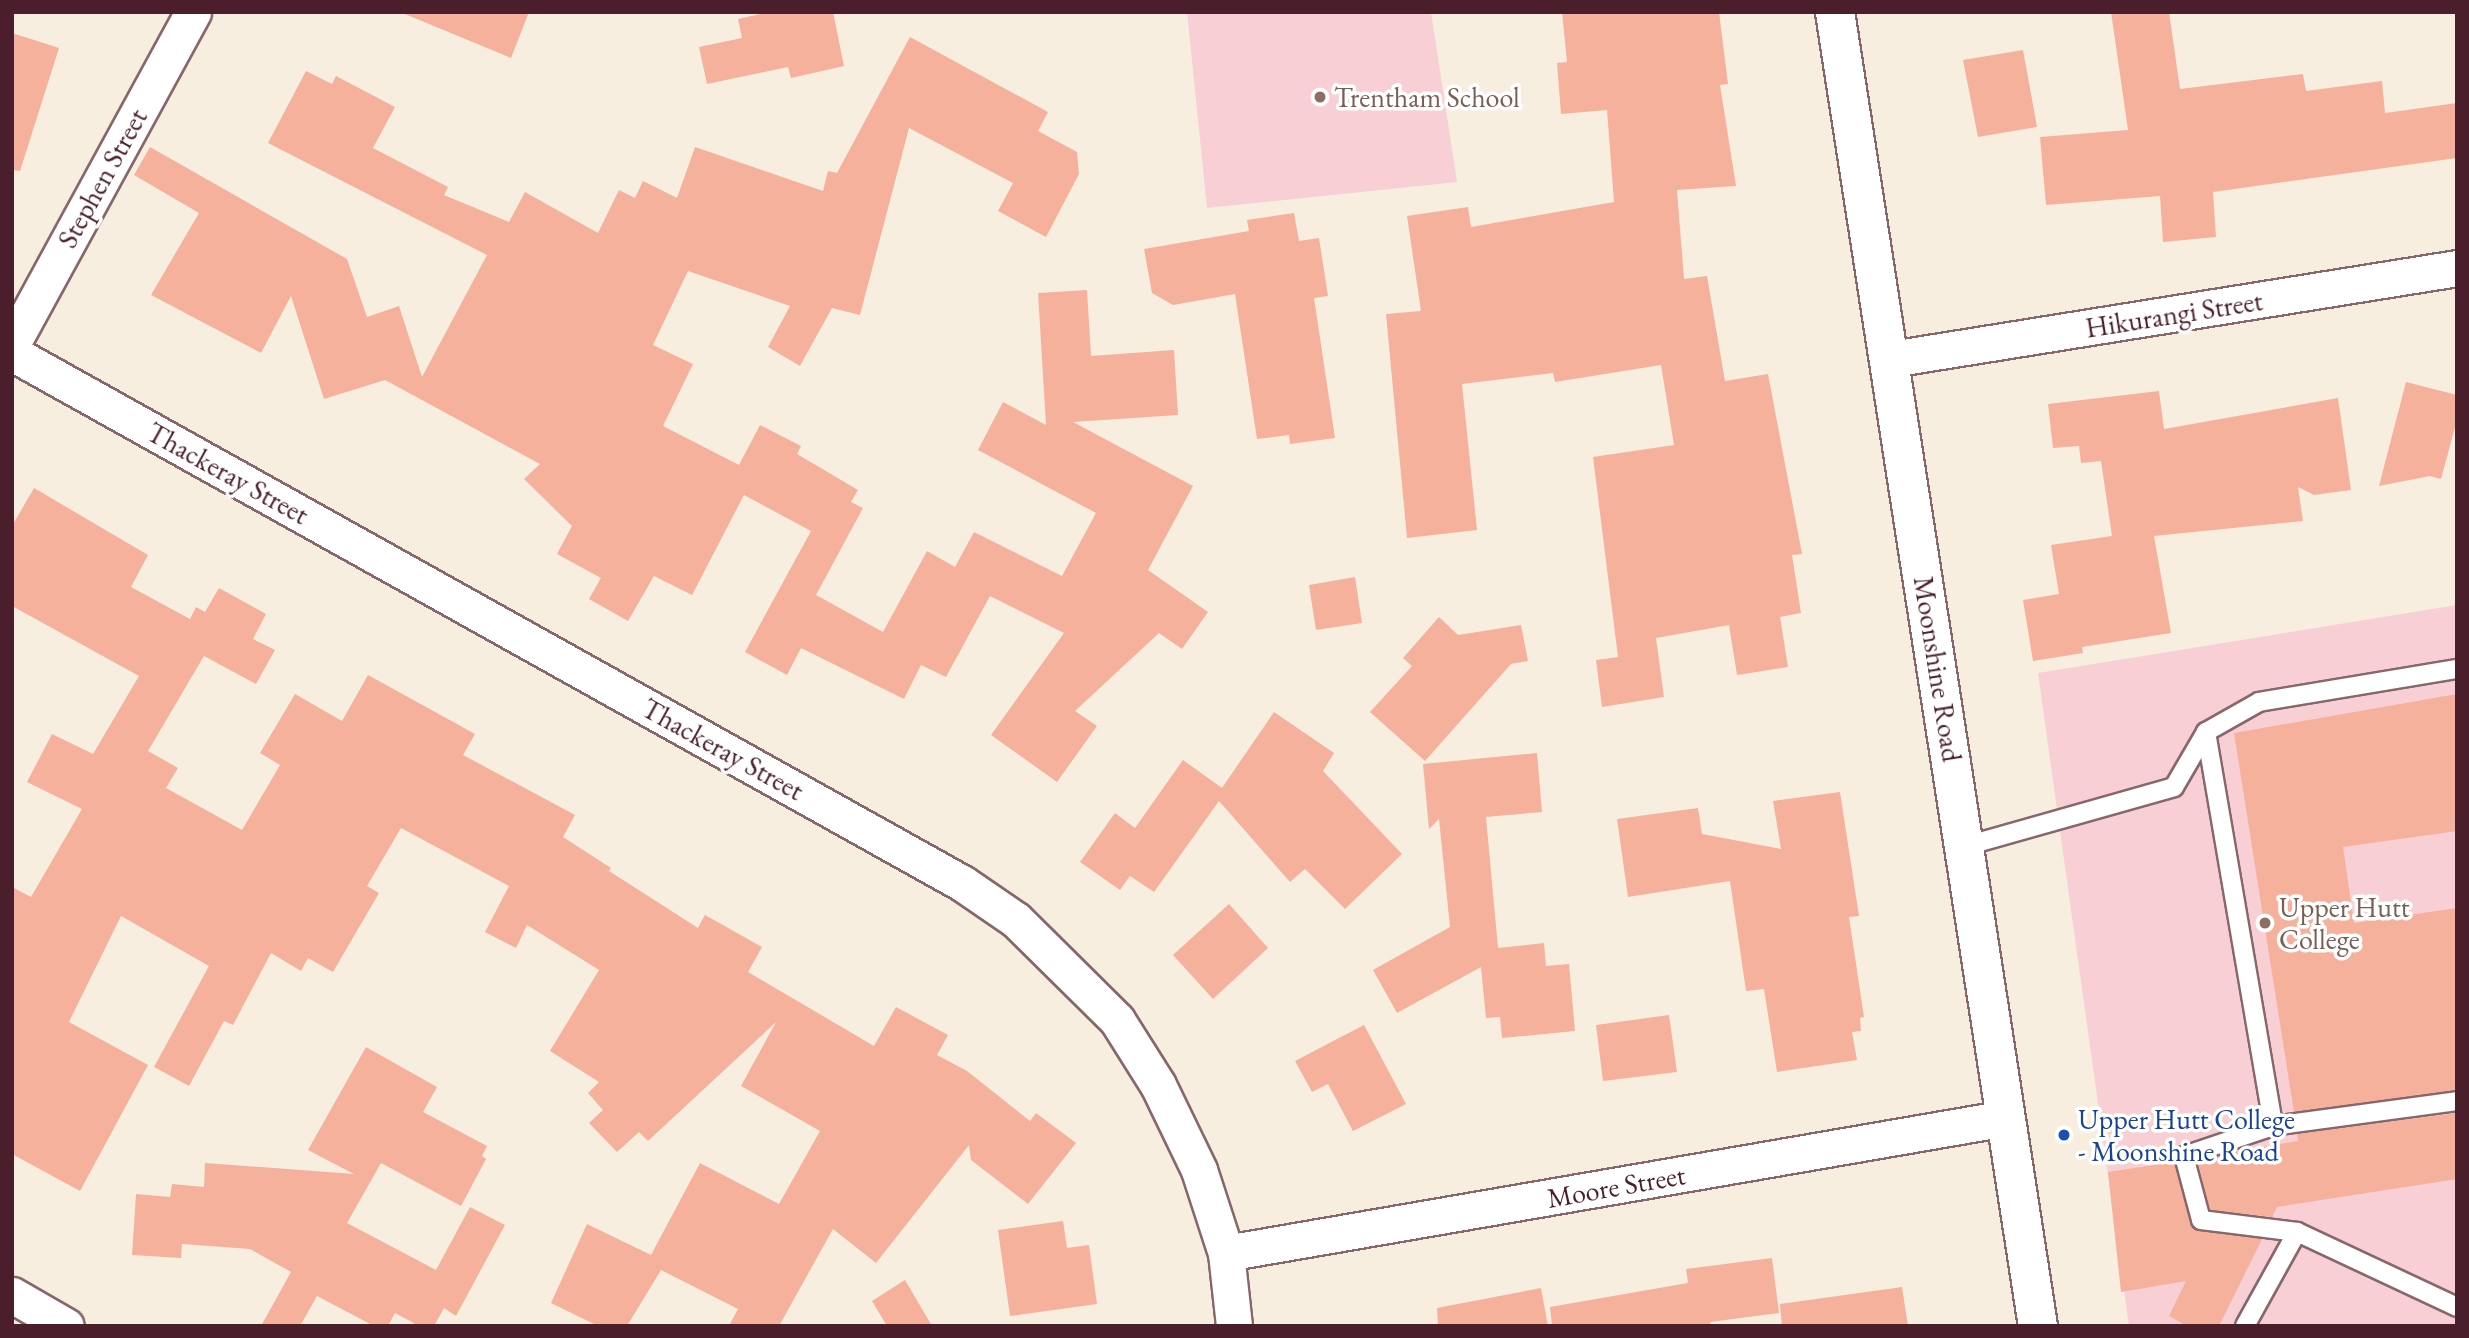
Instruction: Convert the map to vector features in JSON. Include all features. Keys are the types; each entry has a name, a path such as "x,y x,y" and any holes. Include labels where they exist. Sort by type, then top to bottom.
{"street":[{"name":"Stephen Street","path":"12,344 193,12"},
{"name":"Moonshine Road","path":"1835,12 1891,359 2038,1326"},
{"name":"Hikurangi Street","path":"1891,359 2457,268"},
{"name":"Thackeray Street","path":"12,353 962,883 1016,920 1117,1020 1158,1085 1199,1170 1226,1253 1234,1326"},
{"name":"Moore Street","path":"1226,1253 2006,1118"},
{"path":"12,1295 66,1326"}],"lane":[{"path":"1966,846 2174,787 2206,732 2259,702 2457,669"},
{"path":"2206,732 2273,1126"},
{"path":"2457,1101 2273,1126 2184,1156 2201,1220 2297,1231 2457,1307"},
{"path":"2245,1326 2297,1231"}],"shaded area":[{"name":"Trentham School","path":"1187,12 1431,12 1457,182 1207,208"},
{"name":"Upper Hutt College","path":"2457,605 2457,1326 2129,1326 2038,673"}],"building":[{"path":"400,12 529,12 511,58"},
{"path":"770,12 833,12 844,66 791,78 788,67 707,84 699,47 742,38 738,19"},
{"path":"1562,12 1719,12 1728,84 1720,85 1736,186 1677,190 1684,279 1707,276 1725,381 1768,374 1802,554 1792,555 1801,613 1780,617 1788,667 1737,675 1729,625 1656,638 1664,697 1602,707 1596,660 1618,657 1593,457 1674,445 1661,365 1555,382 1553,373 1462,384 1477,530 1407,538 1386,314 1421,311 1407,216 1468,207 1471,227 1614,202 1607,110 1561,114 1557,63 1567,62"},
{"path":"2111,12 2169,12 2180,89 2303,74 2306,91 2382,81 2385,113 2457,103 2457,158 2213,192 2216,237 2163,242 2160,196 2046,205 2040,137 2128,130"},
{"path":"12,33 59,48 20,171 12,170"},
{"path":"910,37 1048,112 1038,131 1077,152 1079,174 1046,237 998,211 1013,183 909,128 860,315 832,308 800,366 768,347 790,306 688,271 653,345 693,364 663,426 739,465 760,425 801,446 797,454 858,490 851,502 863,508 816,595 883,632 927,551 955,567 974,532 1062,576 1096,513 978,450 1003,402 1046,425 1038,293 1087,290 1091,356 1174,350 1178,415 1073,422 1193,486 1148,570 1208,612 1182,649 1159,633 1075,711 1097,726 1057,782 991,735 1064,633 990,596 946,677 921,665 904,699 801,648 787,675 745,652 811,531 744,495 692,595 654,576 628,621 589,599 601,578 557,554 572,526 524,479 540,464 385,380 324,399 291,296 261,353 151,295 199,213 134,175 150,147 347,259 367,317 399,306 422,377 487,255 268,143 306,71 332,84 336,76 395,107 373,148 448,187 444,195 509,222 525,192 598,233 619,190 635,198 643,181 677,198 695,147 823,191 828,171 837,173"},
{"path":"2023,50 2037,127 1978,137 1963,60"},
{"path":"1294,213 1299,241 1319,238 1328,296 1314,298 1335,438 1290,444 1289,435 1257,439 1235,294 1173,305 1152,293 1144,249 1249,231 1247,220"},
{"path":"2406,382 2457,395 2457,420 2441,479 2430,476 2379,486"},
{"path":"2159,391 2164,429 2338,398 2351,490 2314,495 2298,487 2303,521 2154,536 2171,633 2082,647 2083,653 2033,661 2023,600 2059,594 2051,545 2112,536 2101,461 2081,463 2079,446 2053,448 2048,404"},
{"path":"34,488 148,555 131,587 190,619 196,607 205,612 219,588 266,614 253,639 275,650 256,684 204,656 148,751 178,768 166,788 242,830 280,765 260,753 295,694 342,721 368,675 475,734 463,755 575,815 563,837 611,868 609,871 698,928 705,915 762,947 748,972 874,1046 896,1007 948,1035 937,1055 967,1071 1030,1121 1036,1113 1076,1143 1028,1204 971,1160 969,1145 876,1263 833,1229 779,1326 729,1326 738,1309 661,1270 627,1326 598,1326 551,1303 587,1224 651,1255 700,1163 779,1204 820,1131 741,1086 776,1022 648,1141 639,1132 617,1152 589,1123 603,1110 588,1093 599,1082 550,1051 599,970 527,925 516,948 485,932 509,886 401,828 367,886 379,893 333,972 308,958 301,971 271,953 233,1025 224,1021 189,1086 154,1067 209,966 121,916 69,1022 148,1065 80,1191 12,1154 12,887 31,897 82,809 27,782 52,734 93,754 139,676 12,606 12,526"},
{"path":"1355,577 1362,623 1316,630 1309,585"},
{"path":"1439,617 1458,635 1521,625 1528,661 1511,664 1425,761 1370,712 1412,666 1403,658"},
{"path":"2457,694 2457,831 2343,847 2354,923 2457,908 2457,1090 2294,1112 2234,733"},
{"path":"1274,712 1334,753 1323,771 1402,854 1345,909 1305,869 1290,882 1219,801 1154,892 1130,876 1120,890 1080,862 1115,813 1135,828 1183,760 1222,788"},
{"path":"1537,753 1542,812 1486,817 1498,948 1544,943 1546,966 1569,964 1575,1031 1502,1038 1500,1017 1486,1018 1481,967 1397,1013 1373,970 1450,927 1439,819 1429,829 1423,764"},
{"path":"1840,792 1859,916 1849,917 1864,1017 1860,1018 1861,1031 1852,1032 1857,1060 1777,1072 1764,989 1746,991 1730,881 1628,897 1617,819 1698,808 1702,834 1781,849 1773,801"},
{"path":"1229,904 1268,948 1213,999 1173,955"},
{"path":"1669,1015 1677,1072 1603,1081 1596,1025"},
{"path":"1364,1025 1406,1104 1353,1131 1328,1084 1312,1092 1295,1061"},
{"path":"366,1047 437,1087 423,1112 487,1146 482,1156 486,1159 461,1206 381,1163 347,1223 436,1270 470,1207 505,1225 456,1316 444,1308 434,1326 419,1326 395,1313 388,1326 374,1326 317,1296 300,1326 261,1326 291,1272 250,1249 182,1244 181,1258 132,1255 136,1194 170,1197 172,1184 204,1187 205,1163 354,1174 308,1150"},
{"path":"2457,1113 2457,1179 2277,1207 2272,1217 2210,1210 2198,1163 2232,1152 2298,1141 2297,1134"},
{"path":"2174,1162 2194,1229 2262,1239 2219,1326 2187,1326 2169,1316 2186,1281 2121,1292 2108,1172"},
{"path":"1063,1221 1067,1248 1089,1245 1097,1304 1010,1316 998,1230"},
{"path":"1772,1258 1779,1313 1710,1322 1711,1326 1552,1326 1550,1307 1688,1283 1686,1269"},
{"path":"905,1280 932,1326 887,1326 872,1301"},
{"path":"1902,1287 1908,1326 1782,1326 1780,1304"},
{"path":"1541,1288 1548,1326 1438,1326 1437,1308"}],"place":[{"name":"Trentham School","path":"1320,97"},
{"name":"Upper Hutt College","path":"2265,923"},
{"name":"Upper Hutt College - Moonshine Road","path":"2064,1135"}]}
